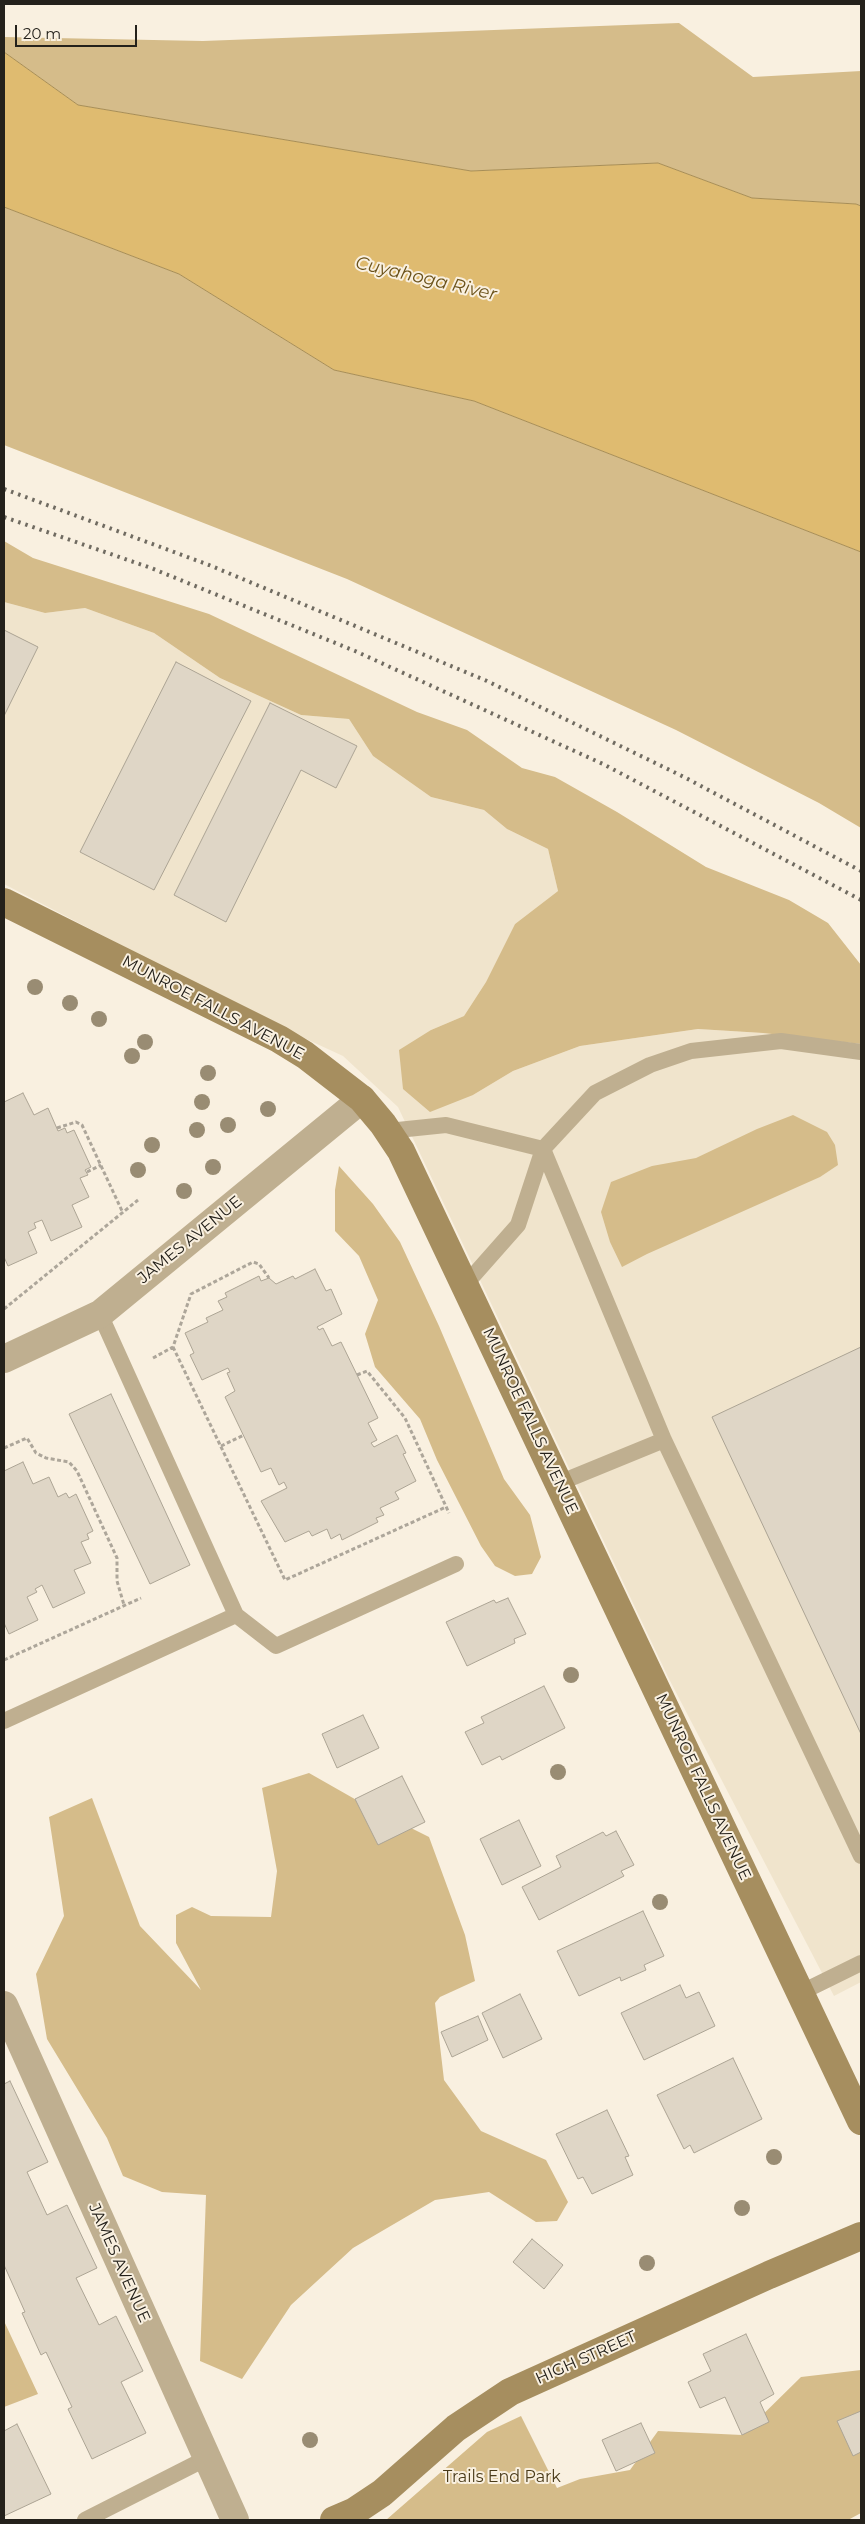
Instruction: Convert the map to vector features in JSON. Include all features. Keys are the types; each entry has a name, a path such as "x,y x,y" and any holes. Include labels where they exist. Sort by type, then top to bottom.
{"street":[{"name":"MUNROE FALLS AVENUE","path":"4,902 279,1039 305,1055 362,1099 388,1131 401,1151 861,2121"},
{"name":"JAMES AVENUE","path":"4,1360 100,1314 362,1099"},
{"name":"JAMES AVENUE","path":"4,2005 235,2520"},
{"name":"HIGH STREET","path":"334,2520 355,2511 382,2493 456,2428 510,2392 769,2275 861,2236"}],"lane":[{"path":"465,1285 518,1225 544,1149 595,1093 650,1065 691,1051 781,1041 861,1052"},
{"path":"388,1131 446,1125 544,1149"},
{"path":"544,1149 664,1440 861,1856"},
{"path":"100,1314 236,1615 276,1646 456,1564"},
{"path":"559,1483 664,1440"},
{"path":"4,1721 236,1615"},
{"path":"800,1993 861,1963"},
{"path":"85,2520 207,2458"}],"path":[{"path":"57,1128 76,1122 82,1125 123,1213"},
{"path":"87,1172 101,1165"},
{"path":"4,1309 138,1200"},
{"path":"152,1359 172,1347 191,1294 253,1262 259,1264 269,1278"},
{"path":"172,1347 286,1580 446,1507"},
{"path":"357,1375 367,1371 405,1418 449,1513"},
{"path":"221,1446 244,1435"},
{"path":"4,1448 27,1438 36,1453 46,1458 69,1462 77,1471 117,1558 117,1581 124,1605"},
{"path":"4,1660 141,1598"}],"shaded area":[{"path":"4,602 45,613 85,608 154,633 220,678 301,715 349,719 373,756 431,797 484,810 507,829 548,849 558,891 515,924 486,982 464,1016 431,1030 473,1095 513,1071 580,1046 698,1029 763,1033 861,1044 861,1982 834,1996 668,1677 398,1107 343,1056 267,1021 4,884"}],"green space":[{"path":"679,23 753,77 861,71 861,206 856,204 752,198 658,163 471,171 78,105 4,52 4,37 203,41"},
{"path":"4,207 179,274 334,370 474,401 861,552 861,828 819,803 676,730 347,579 4,445"},
{"path":"4,541 33,558 209,614 417,712 467,730 522,768 555,777 617,812 706,867 789,900 828,923 861,965 861,1044 763,1033 698,1029 580,1046 513,1071 473,1095 430,1112 403,1089 399,1050 431,1030 464,1016 486,982 515,924 558,891 548,849 507,829 484,810 431,797 373,756 349,719 301,715 220,678 154,633 85,608 45,613 4,602"},
{"path":"793,1115 827,1132 835,1145 838,1165 820,1177 622,1267 610,1242 601,1212 611,1182 652,1166 696,1158 757,1129"},
{"path":"339,1166 373,1204 400,1242 439,1326 504,1479 530,1515 541,1557 532,1574 515,1576 495,1566 481,1546 437,1460 420,1419 375,1367 365,1334 378,1300 359,1256 335,1231 335,1190"},
{"path":"309,1773 367,1806 429,1837 465,1935 475,1981 440,1997 435,2003 444,2080 481,2131 546,2160 568,2202 557,2221 536,2222 489,2192 435,2200 353,2248 291,2305 242,2379 200,2361 206,2195 162,2192 123,2176 107,2138 47,2039 36,1974 64,1916 49,1817 92,1798 140,1926 201,1990 176,1943 176,1915 192,1907 211,1916 271,1917 277,1871 262,1788"},
{"path":"4,2321 38,2394 4,2407"},
{"name":"Trails End Park","path":"861,2370 861,2513 848,2520 386,2520 487,2432 521,2416 557,2488 580,2479 630,2470 658,2431 742,2435 801,2377"}],"water":[{"name":"Cuyahoga River","path":"4,52 78,105 471,171 658,163 752,198 856,204 861,206 861,552 474,401 334,370 179,274 4,207"}],"building":[{"path":"4,630 38,647 4,716"},
{"path":"176,662 251,701 154,890 80,852"},
{"path":"270,703 357,746 336,788 301,770 226,922 174,895"},
{"path":"23,1093 34,1115 48,1108 58,1131 65,1128 67,1133 74,1130 91,1167 85,1170 88,1175 80,1178 89,1197 72,1205 82,1227 51,1241 42,1220 34,1223 36,1228 28,1232 37,1253 8,1266 4,1257 4,1102"},
{"path":"315,1269 326,1291 331,1289 342,1314 317,1327 319,1330 323,1328 332,1346 341,1342 378,1418 368,1423 377,1440 371,1443 374,1447 397,1435 406,1453 403,1454 416,1481 395,1492 399,1499 380,1508 384,1515 376,1518 378,1522 342,1540 340,1534 331,1539 327,1529 312,1536 309,1531 285,1542 261,1501 287,1488 284,1482 279,1485 271,1468 261,1472 225,1397 235,1391 227,1373 230,1372 228,1368 202,1380 190,1355 194,1353 185,1333 208,1322 206,1318 223,1310 218,1301 227,1297 225,1293 259,1276 261,1281 269,1278 276,1284 293,1276 295,1279"},
{"path":"861,1347 861,1734 712,1417"},
{"path":"111,1394 190,1565 150,1584 69,1414"},
{"path":"23,1462 33,1484 49,1477 58,1497 66,1493 69,1498 76,1494 93,1531 87,1534 89,1539 81,1542 91,1563 74,1570 85,1593 53,1608 42,1585 35,1589 37,1592 27,1597 38,1620 9,1634 4,1623 4,1471"},
{"path":"508,1598 526,1634 514,1639 515,1643 467,1666 446,1622 494,1600 496,1603"},
{"path":"544,1686 565,1728 502,1760 500,1756 482,1765 465,1732 484,1723 481,1717"},
{"path":"363,1715 379,1748 337,1768 322,1734"},
{"path":"402,1776 425,1822 378,1845 355,1799"},
{"path":"519,1820 541,1866 502,1885 480,1839"},
{"path":"616,1831 634,1865 621,1871 624,1876 539,1920 522,1887 561,1867 556,1856 603,1832 606,1836"},
{"path":"643,1911 664,1956 644,1965 646,1970 621,1981 620,1977 579,1996 557,1951"},
{"path":"680,1985 686,1998 699,1992 715,2026 644,2060 621,2013"},
{"path":"520,1994 542,2039 503,2058 482,2013"},
{"path":"478,2016 488,2040 452,2057 441,2032"},
{"path":"733,2058 762,2119 694,2153 690,2145 684,2149 657,2095"},
{"path":"10,2081 48,2162 27,2172 47,2215 67,2205 97,2268 76,2278 99,2325 116,2316 143,2371 121,2382 146,2433 92,2459 68,2409 72,2407 46,2352 41,2355 22,2313 25,2312 4,2265 4,2084"},
{"path":"607,2110 629,2156 625,2157 633,2175 592,2194 583,2177 578,2179 556,2134"},
{"path":"532,2239 563,2265 544,2289 513,2262"},
{"path":"746,2334 774,2394 760,2402 769,2422 742,2435 725,2397 700,2408 688,2382 711,2371 703,2354"},
{"path":"861,2411 861,2452 853,2456 837,2421"},
{"path":"641,2423 655,2453 616,2471 602,2440"},
{"path":"17,2424 51,2494 4,2516 4,2431"}],"railway":[{"path":"4,489 209,565 487,681 684,777 861,871"},
{"path":"4,517 151,568 355,651 603,764 861,900"}]}
